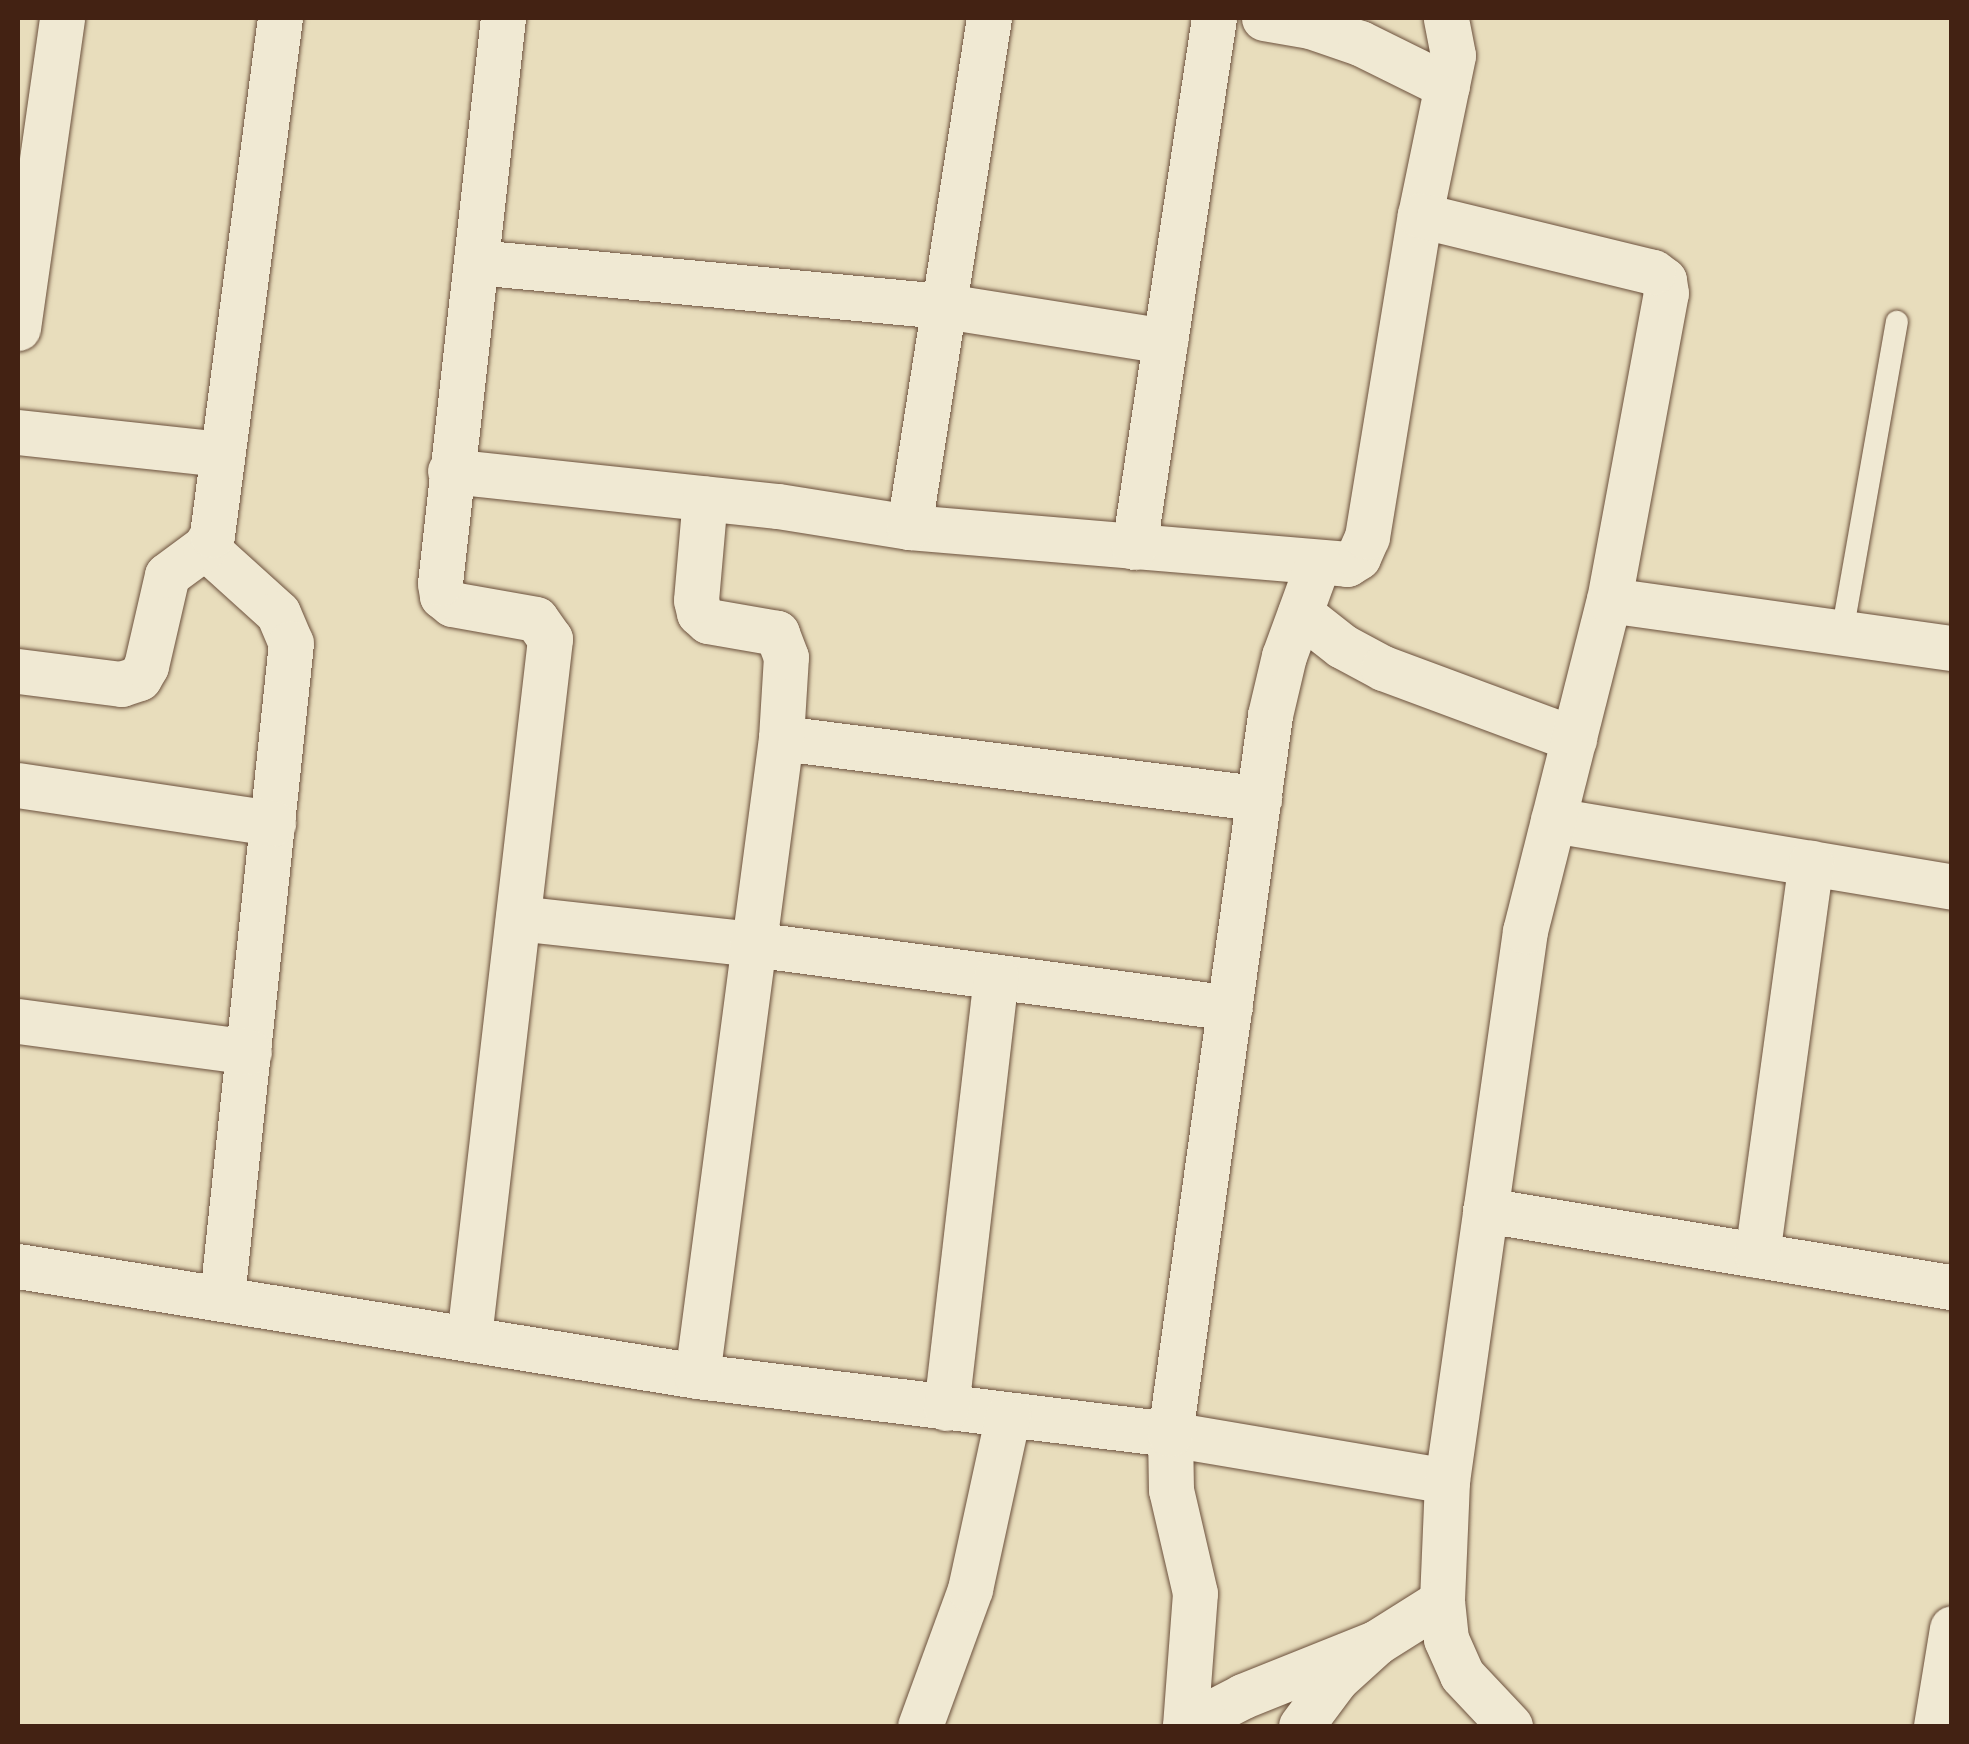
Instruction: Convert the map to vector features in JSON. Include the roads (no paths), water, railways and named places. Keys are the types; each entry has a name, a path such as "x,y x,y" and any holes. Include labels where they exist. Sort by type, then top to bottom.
{"street":[{"path":"18,328 62,18"},
{"path":"18,671 121,684 138,678 146,666 167,575 205,547 212,535 280,18"},
{"path":"469,1338 550,639 536,619 452,604 442,596 450,471 502,18"},
{"path":"910,527 989,18"},
{"path":"1134,547 1214,18"},
{"path":"1264,18 1362,30 1447,86"},
{"path":"450,471 705,498 910,527 1347,564 1358,557 1367,537 1420,214 1453,54 1446,18"},
{"path":"1420,214 1653,272 1664,280 1666,293 1609,600 1525,931 1447,1481 1442,1601 1446,1639 1462,1676 1510,1726"},
{"path":"476,262 946,306 1165,341"},
{"path":"18,432 221,454"},
{"path":"697,1376 781,738 783,640 777,632 708,621 699,613 696,600 705,498"},
{"path":"205,547 288,628 292,643 222,1298"},
{"path":"1185,1726 1195,1593 1171,1490 1170,1434 1270,715 1318,563"},
{"path":"1609,600 1952,648"},
{"path":"1300,613 1342,646 1383,668 1574,739"},
{"path":"781,738 1260,798"},
{"path":"18,785 272,823"},
{"path":"1553,820 1952,887"},
{"path":"1757,1255 1811,863"},
{"path":"518,918 752,944 1230,1008"},
{"path":"946,1408 996,977"},
{"path":"18,1022 249,1052"},
{"path":"1485,1210 1952,1286"},
{"path":"18,1266 697,1376 1170,1434 1447,1481"},
{"path":"920,1726 970,1589 1008,1415"},
{"path":"1185,1726 1243,1696 1376,1642 1442,1601"},
{"path":"1936,1726 1952,1628"},
{"path":"1301,1726 1336,1679 1376,1642"}],"lane":[{"path":"1842,633 1896,322"}]}
